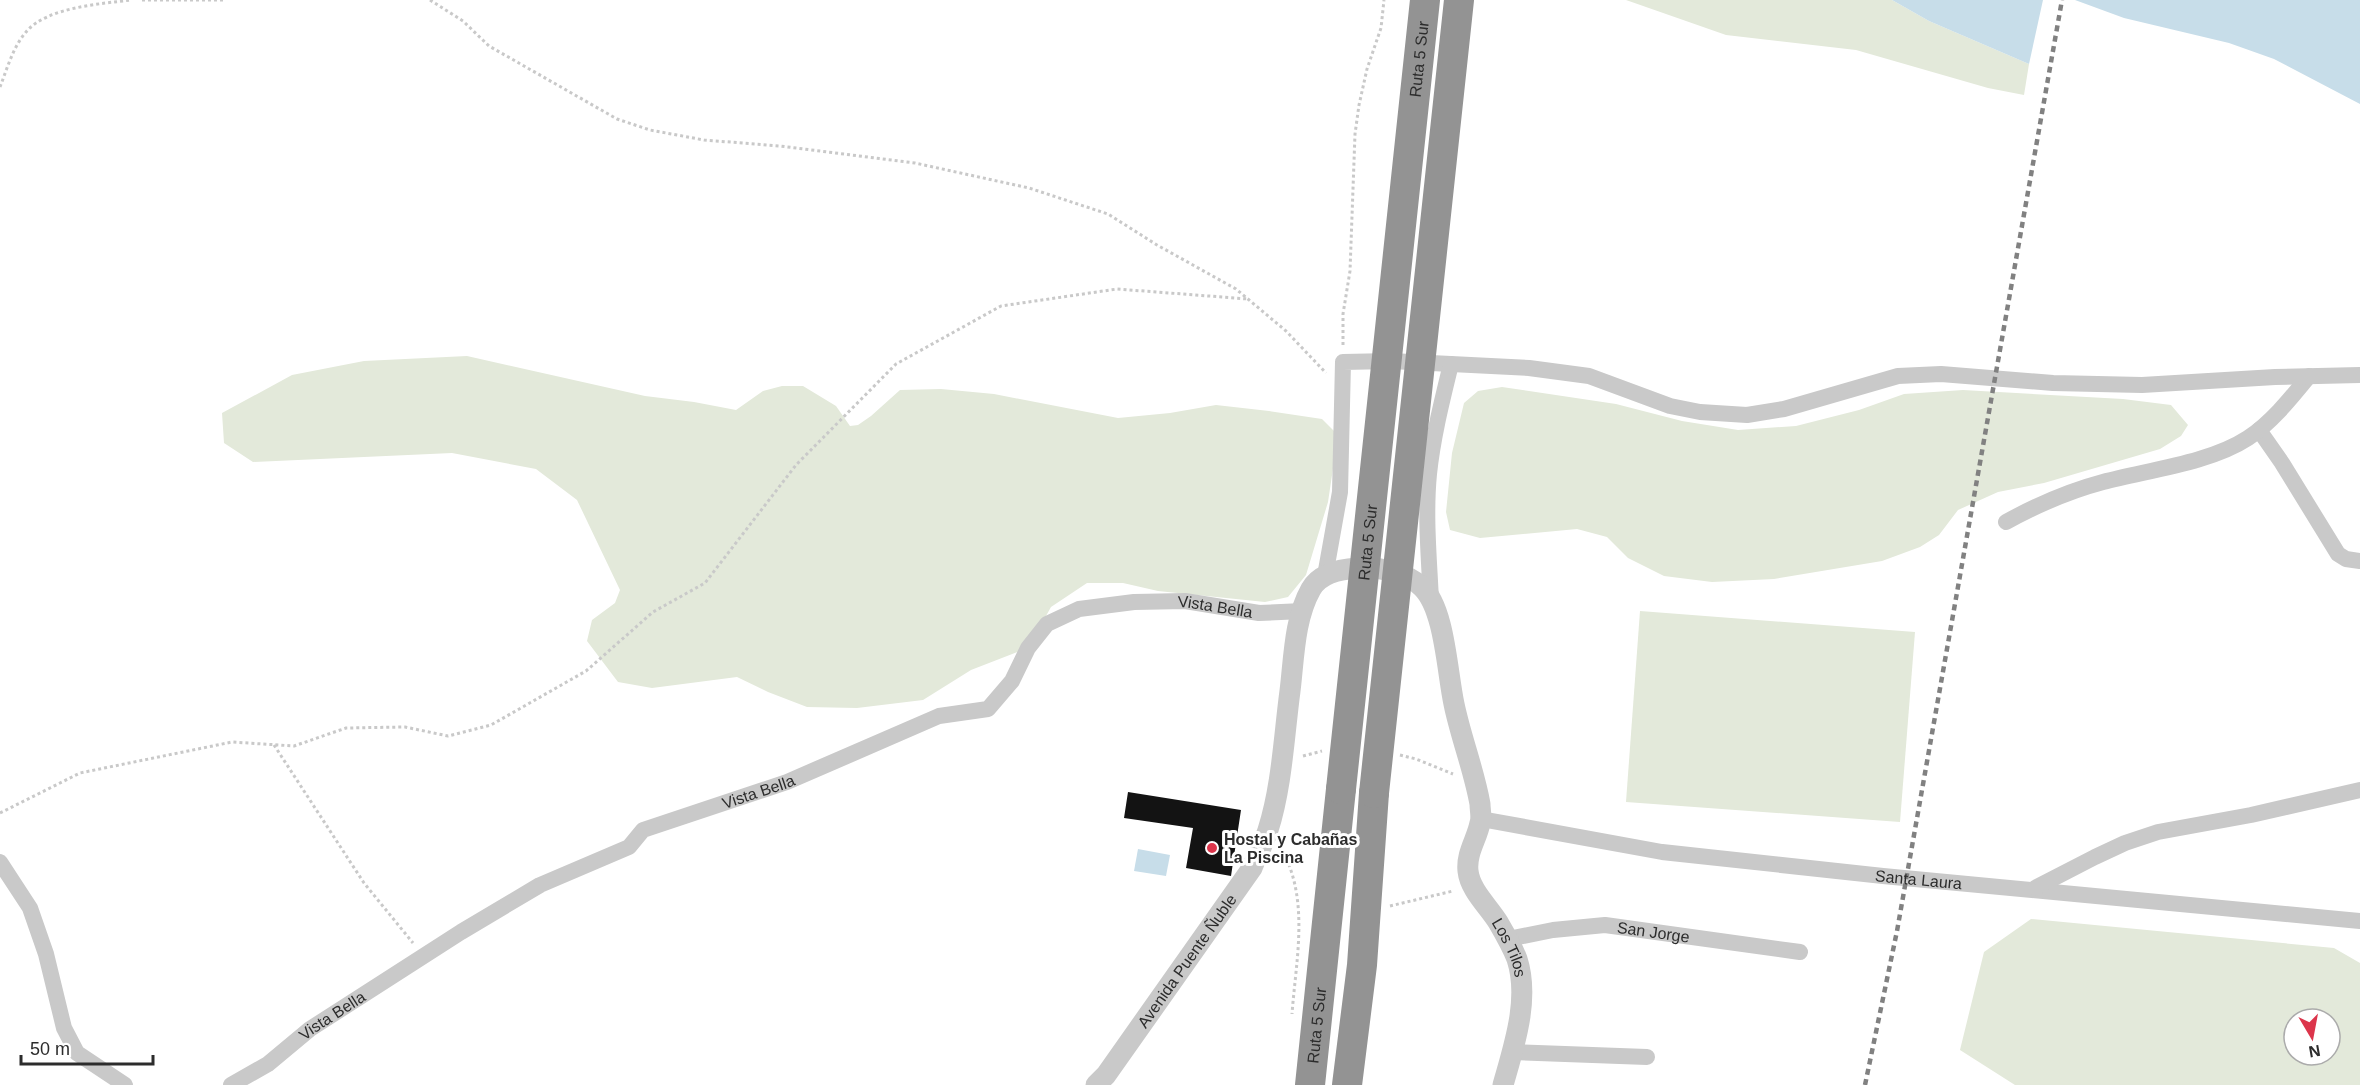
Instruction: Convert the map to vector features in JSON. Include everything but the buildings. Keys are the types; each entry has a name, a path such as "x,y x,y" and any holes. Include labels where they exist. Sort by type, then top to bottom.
{"highway":[{"name":"Ruta 5 Sur","path":"1310,1085 1425,0"},
{"name":"Ruta 5 Sur","path":"1347,1085 1367,906 1374,793 1459,0"}],"street":[{"path":"1325,576 1340,492 1343,362 1391,361 1529,368 1589,376 1670,406 1700,412 1747,415 1784,410 1898,376 1941,374 2054,383 2142,385 2360,375"},
{"path":"1431,600 1429,476 1434,432 1451,364"},
{"path":"2006,522 2038,505 2079,489 2226,450 2259,430 2283,408 2309,376"},
{"path":"2259,430 2338,554 2346,559 2360,561"},
{"path":"1325,576 1344,568 1366,567 1383,570 1405,576 1422,587 1431,600 1438,616 1454,705 1476,784 1481,819"},
{"name":"Avenida Puente Ñuble","path":"1096,1085 1106,1075 1252,868 1268,829 1280,766 1296,639 1303,611 1311,588 1325,576"},
{"name":"Vista Bella","path":"231,1085 268,1064 310,1029 424,956 540,885 629,847 643,830 787,782 939,716 987,709 1012,681 1028,648 1047,624 1079,609 1134,602 1185,601 1259,612 1303,611"},
{"path":"2034,889 2105,852 2158,832 2360,790"},
{"name":"Los Tilos","path":"1481,819 1468,858 1468,871 1473,886 1508,939 1517,959 1522,994 1513,1052 1503,1085"},
{"name":"Santa Laura","path":"1481,819 1662,852 1883,876 2360,921"},
{"path":"0,862 30,908 46,954 64,1028 77,1053 125,1085"},
{"name":"San Jorge","path":"1508,939 1553,930 1605,925 1800,952"},
{"path":"1513,1052 1647,1057"}],"path":[{"path":"0,87 18,44 27,31 39,21 70,9 130,0"},
{"path":"142,0 224,0"},
{"path":"430,0 463,21 489,46 617,119 650,130 704,140 780,146 915,164 1029,188 1108,214 1157,245 1236,289 1286,332 1327,375 1343,362 1343,314 1350,271 1355,134 1367,69 1382,28 1384,0"},
{"path":"0,813 80,774 232,742 294,746 346,728 405,727 448,736 491,725 586,671 653,612 705,583 796,465 896,364 1001,306 1117,289 1248,299"},
{"path":"274,745 364,884 424,956"},
{"path":"1268,829 1285,855 1300,911 1292,1015"},
{"path":"1367,906 1387,907 1473,886"}],"green space":[{"path":"1626,0 1892,0 1929,21 2029,64 2024,95 1988,88 1856,50 1726,35"},
{"path":"467,356 645,396 736,410 763,391 782,386 803,386 836,406 850,426 858,425 871,416 900,390 941,389 994,394 1118,418 1170,413 1216,405 1269,411 1322,419 1338,435 1328,502 1306,575 1288,597 1265,602 1158,591 1123,583 1087,583 1051,607 1028,648 971,670 923,700 857,708 807,707 737,677 652,688 618,682 587,641 592,620 615,603 620,590 577,500 536,469 452,453 253,462 224,443 222,413 292,375 364,361"},
{"path":"1502,387 1616,404 1682,421 1738,430 1796,426 1859,410 1904,394 1963,390 2123,399 2171,405 2188,425 2181,436 2160,449 2044,483 1998,492 1958,510 1939,535 1920,547 1882,561 1774,579 1712,582 1664,576 1628,558 1607,537 1577,529 1480,538 1450,530 1446,512 1452,453 1464,403 1478,391"},
{"path":"1640,611 1915,632 1900,822 1626,802"},
{"path":"2031,919 2334,948 2360,963 2360,1085 2015,1085 1960,1050 1984,952"}],"water":[{"path":"1892,0 2043,0 2029,64 1929,21"},
{"path":"2075,0 2360,0 2360,104 2274,59 2229,43 2124,18"},
{"path":"1138,849 1170,855 1166,876 1134,871"}],"railway":[{"path":"1865,1085 1897,931 2062,0"}],"place":[{"name":"Hostal y Cabañas La Piscina","path":"1212,848"}]}
